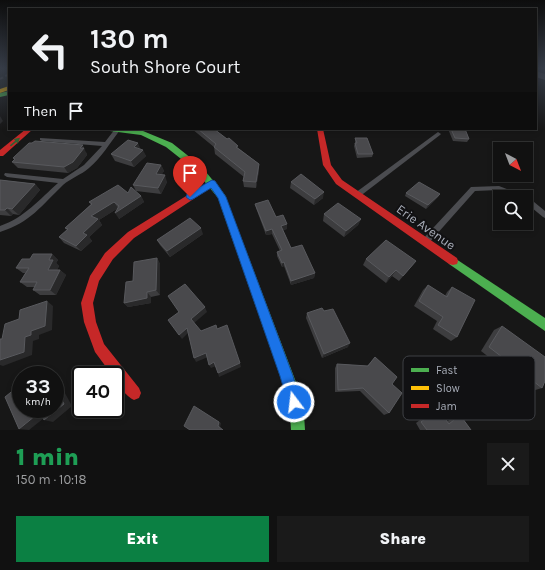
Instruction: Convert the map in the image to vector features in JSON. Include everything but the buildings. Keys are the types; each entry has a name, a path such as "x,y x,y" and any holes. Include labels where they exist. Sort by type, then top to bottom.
{"street":[{"path":"0,154 29,130"},
{"path":"122,130 146,133 163,141 189,159 212,183 226,207 292,390 297,414 298,430"},
{"name":"Erie Avenue","path":"320,130 327,165 339,182 545,325"},
{"path":"134,392 99,348 90,322 87,304 94,279 109,256 131,235 212,183"}],"lane":[{"path":"0,229 10,227 29,216 64,181 81,171 93,161 106,144 113,130"},
{"path":"357,195 438,134"},
{"path":"42,139 106,144"},
{"path":"7,175 64,181"},
{"path":"425,243 473,189 499,188 504,190"},
{"path":"533,205 545,215"}],"traffic: fast":[{"path":"0,95 8,93"},
{"path":"118,130 143,133 169,145 198,168 222,197 292,390 297,414 298,430"},
{"path":"453,261 545,325"}],"traffic: slow":[{"path":"0,91 8,88"}],"traffic: jam":[{"path":"0,154 29,130"},
{"path":"320,130 327,165 339,182 453,261"},
{"path":"134,393 99,348 90,322 87,303 94,279 109,256 131,235 212,183"}],"route":[{"path":"190,197 212,183 222,197 292,390 294,402"}]}
